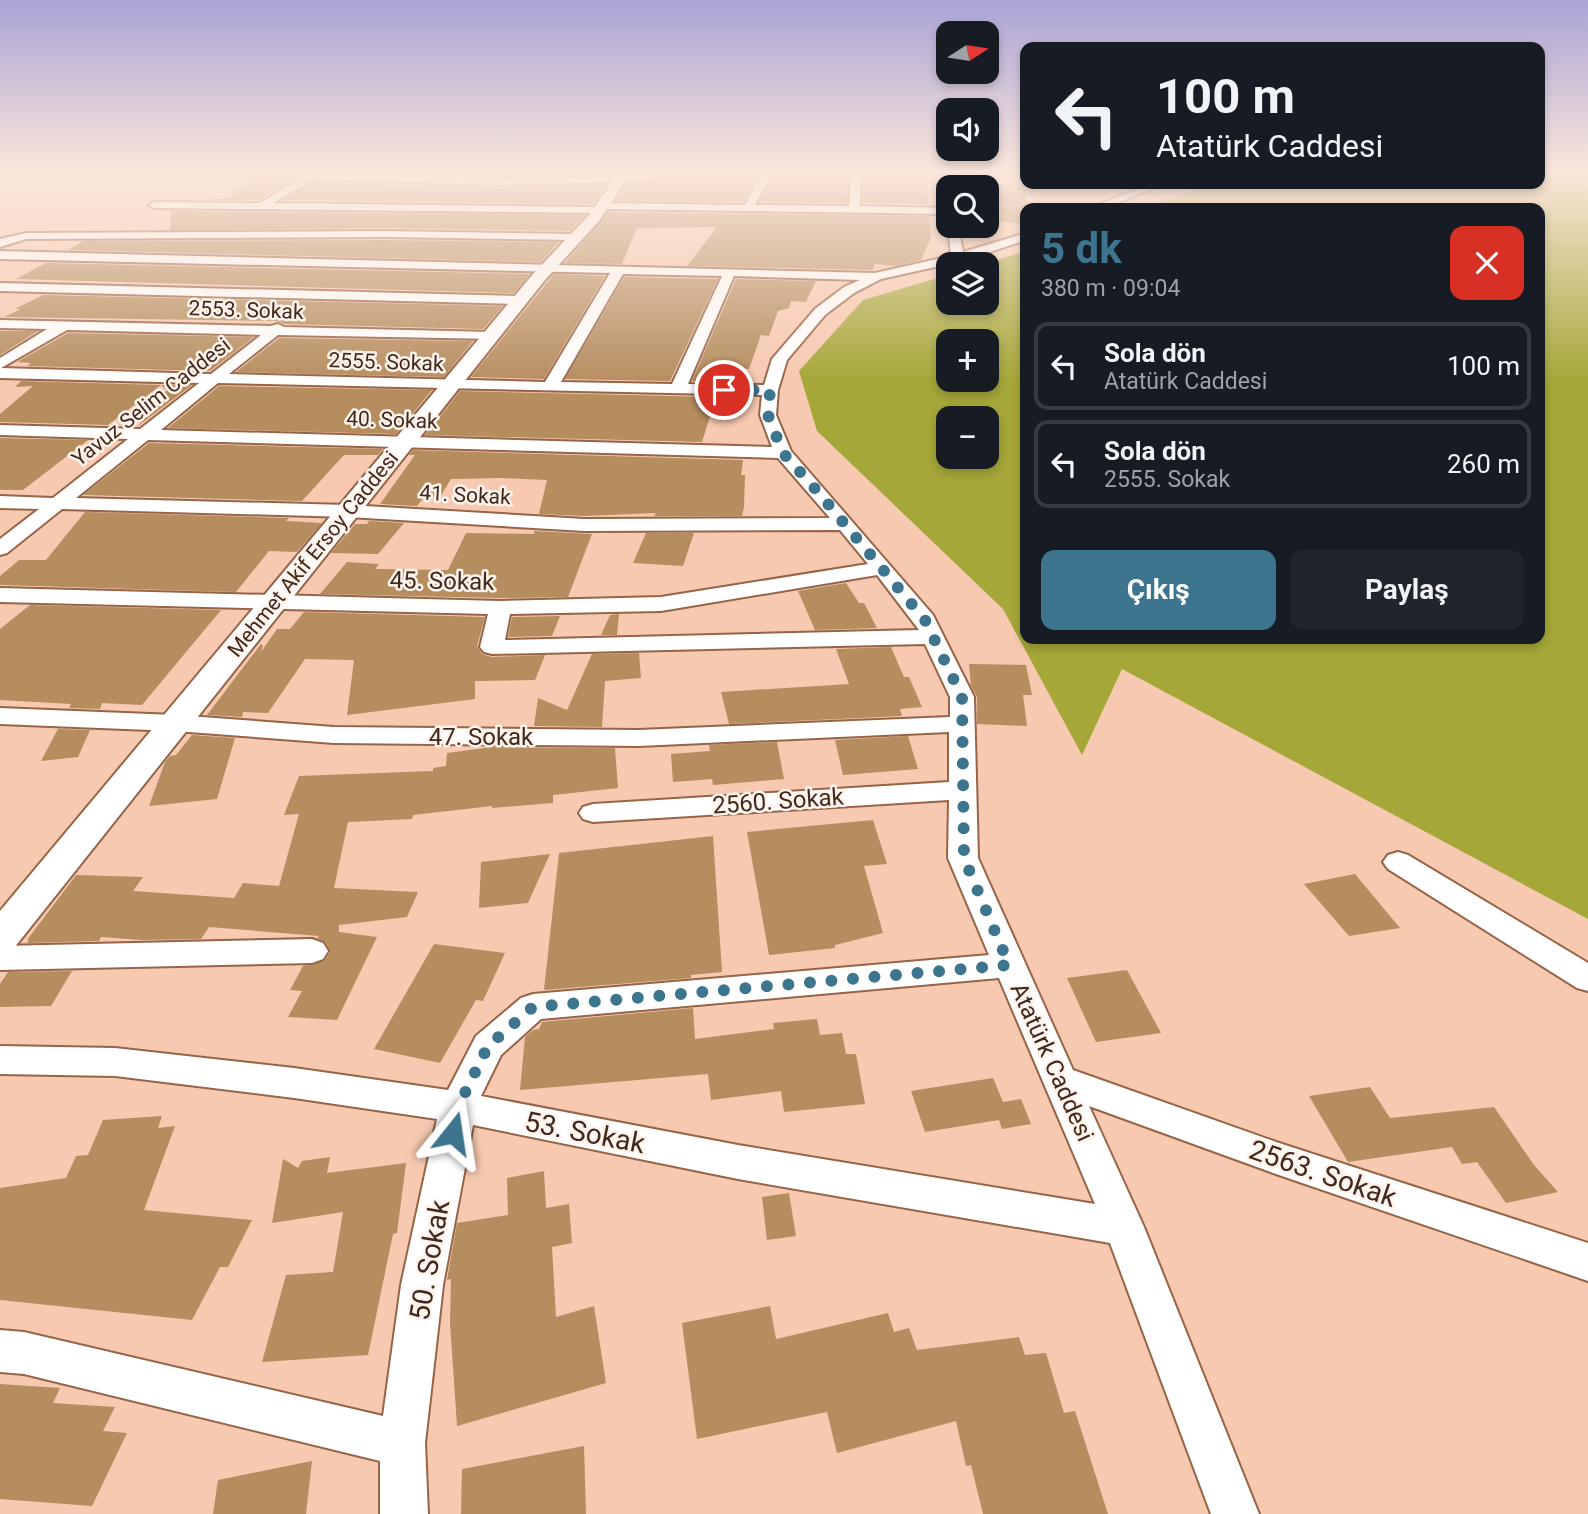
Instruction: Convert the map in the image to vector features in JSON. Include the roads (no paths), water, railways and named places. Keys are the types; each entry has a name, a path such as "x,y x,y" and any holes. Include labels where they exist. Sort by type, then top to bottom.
{"street":[{"path":"0,363 205,242"},
{"name":"Mehmet Akif Ersoy Caddesi","path":"0,938 491,336 572,242"},
{"name":"Atatürk Caddesi","path":"977,252 1009,242"},
{"path":"0,255 877,276"},
{"name":"Yavuz Selim Caddesi","path":"0,549 362,262"},
{"name":"Atatürk Caddesi","path":"936,263 877,276 849,290 820,312 780,359 770,390 768,415 783,453 925,620 962,697 964,858 1124,1227 1235,1514"},
{"path":"550,387 619,269"},
{"path":"678,389 730,272"},
{"path":"0,287 521,300"},
{"name":"2553. Sokak","path":"0,324 491,336"},
{"name":"2555. Sokak","path":"0,373 451,386 770,390"},
{"name":"40. Sokak","path":"0,430 783,453"},
{"name":"41. Sokak","path":"0,502 348,511 584,525 843,524"},
{"name":"45. Sokak","path":"0,595 500,608 661,604 881,568"},
{"path":"500,608 492,647 933,637"},
{"name":"47. Sokak","path":"0,716 175,723 334,735 639,738 963,724"},
{"name":"2560. Sokak","path":"593,813 963,790"},
{"path":"1398,862 1588,979"},
{"path":"0,958 312,951"},
{"name":"50. Sokak","path":"404,1514 402,1443 422,1285 458,1107 488,1046 533,1007 1009,965"},
{"name":"53. Sokak","path":"0,1060 115,1062 294,1083 458,1107 738,1162 1124,1227"},
{"name":"2563. Sokak","path":"1060,1080 1276,1158 1588,1262"},
{"path":"0,1351 24,1353 295,1420 402,1443"}]}
